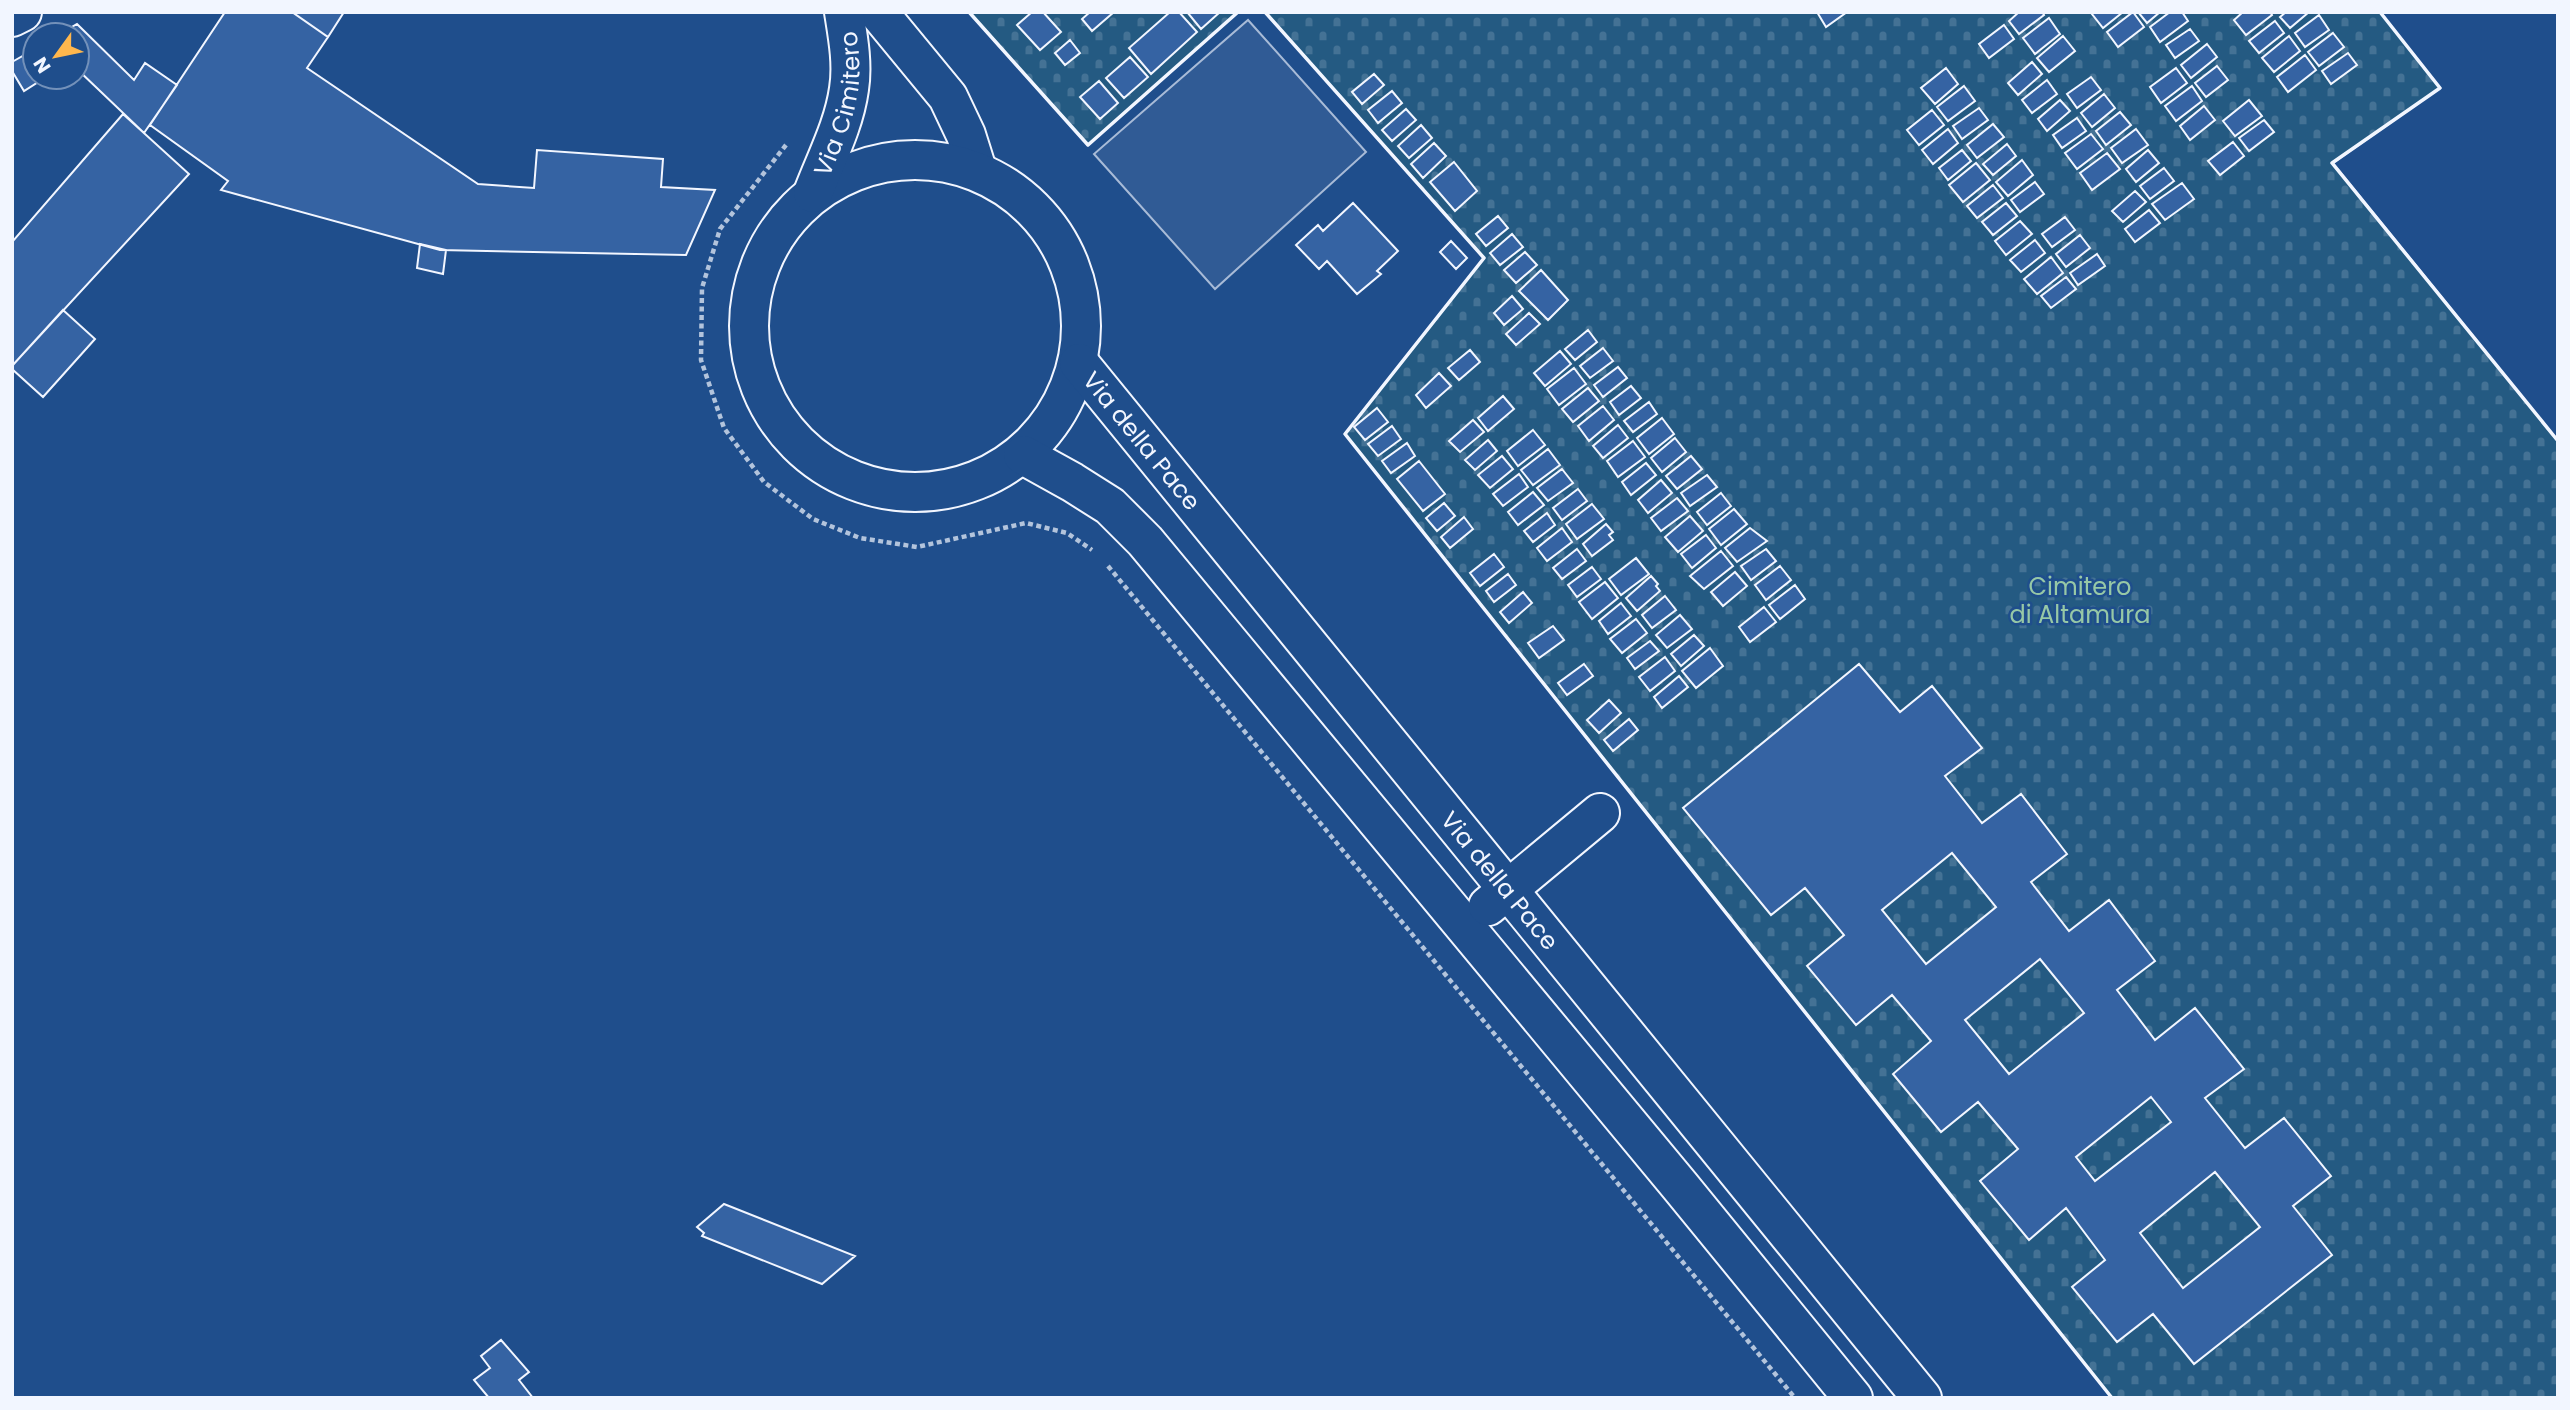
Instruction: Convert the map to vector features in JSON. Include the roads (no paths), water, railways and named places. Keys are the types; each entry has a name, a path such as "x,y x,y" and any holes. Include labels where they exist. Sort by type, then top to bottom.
{"street":[{"path":"12,17 22,12"},
{"name":"Via Cimitero","path":"813,193 843,118 850,87 849,48 844,12"},
{"name":"Via Cimitero","path":"878,12 948,97 966,135 977,170"},
{"path":"921,159 977,170 1018,194 1051,228 1073,270 1083,316 1079,363 1059,414 1023,455 982,481 935,493 887,491 841,476 802,449 771,411 753,366 748,318 757,271 779,228 813,193 864,166 921,159"},
{"name":"Via della Pace","path":"1079,363 1922,1398"},
{"path":"1023,455 1110,506 1145,541 1853,1398"},
{"path":"1465,926 1600,813"}],"park label":[{"name":"Cimitero di Altamura","path":"2080,600"}]}
